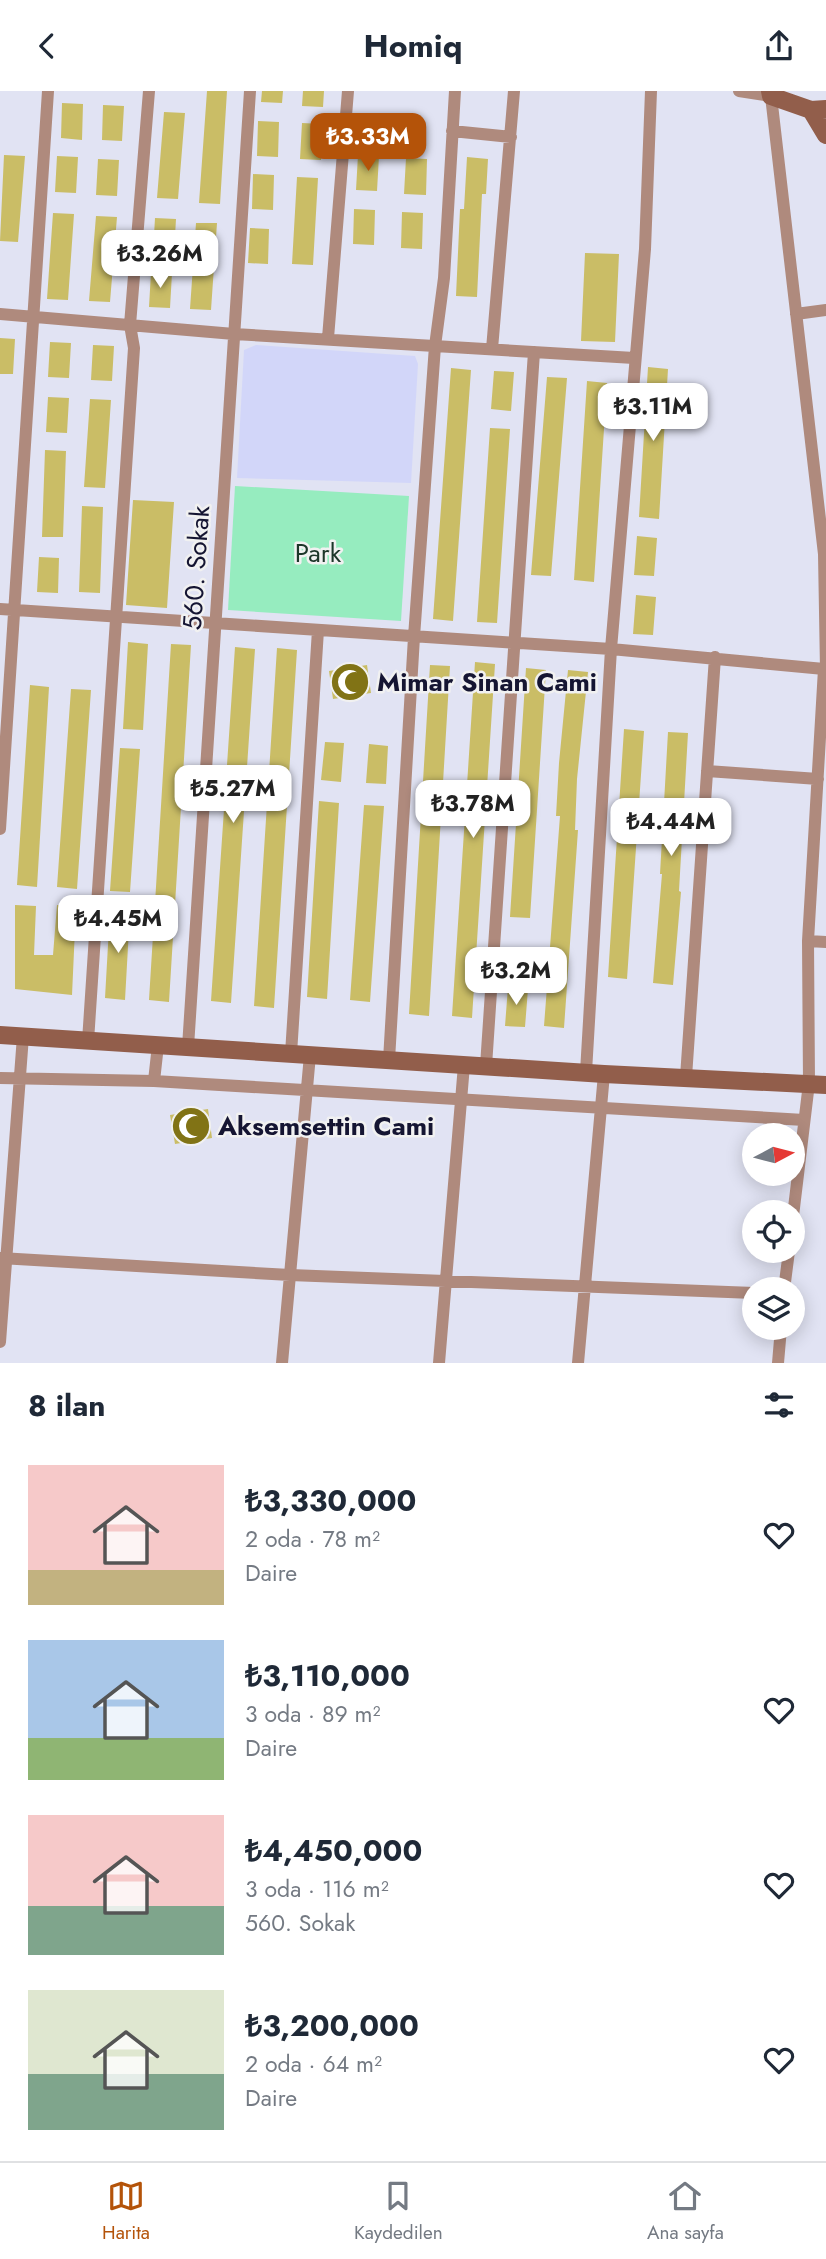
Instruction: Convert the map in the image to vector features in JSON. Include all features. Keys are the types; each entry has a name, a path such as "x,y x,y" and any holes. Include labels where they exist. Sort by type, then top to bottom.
{"street":[{"path":"0,829 48,91"},
{"path":"88,1041 134,348 130,325 149,91"},
{"name":"560. Sokak","path":"188,1047 250,91"},
{"path":"328,338 348,91"},
{"path":"389,1060 414,637 435,345 444,278 455,91"},
{"path":"492,349 514,91"},
{"path":"578,1363 601,1106 595,1073 611,649 645,249 651,91"},
{"path":"739,91 771,94 818,110 826,135"},
{"path":"771,94 824,554 825,669 818,779 821,804 808,941 817,1084 804,1120 795,1200"},
{"path":"452,131 511,137"},
{"path":"796,314 826,310"},
{"path":"0,314 234,334 634,358"},
{"path":"486,1066 534,352"},
{"path":"811,438 826,436"},
{"path":"0,610 611,649 825,669"},
{"path":"291,1053 318,630"},
{"path":"686,1077 715,657"},
{"path":"707,771 818,779"},
{"path":"808,941 826,942"},
{"path":"0,1035 595,1073 817,1084"},
{"path":"0,1342 3,1258 23,1036"},
{"path":"154,1081 158,1045"},
{"path":"282,1363 310,1055"},
{"path":"439,1363 443,1281 464,1065"},
{"path":"0,1078 154,1081 804,1120"},
{"path":"3,1258 290,1275 742,1293"},
{"path":"778,1363 780,1340"}],"shaded area":[{"path":"256,345 415,356 418,364 411,483 237,478 244,350"}],"green space":[{"name":"Park","path":"235,486 409,496 401,621 228,610"}],"building":[{"path":"207,91 227,91 220,204 199,203"},
{"path":"262,91 283,91 282,103 261,102"},
{"path":"303,91 324,91 323,107 302,106"},
{"path":"62,103 83,104 82,140 61,138"},
{"path":"103,105 124,106 122,141 102,140"},
{"path":"164,112 185,113 178,199 157,198"},
{"path":"258,121 279,122 278,157 257,156"},
{"path":"302,123 322,124 321,160 300,159"},
{"path":"4,155 25,156 18,242 0,241"},
{"path":"358,155 379,156 377,191 356,190"},
{"path":"57,156 78,157 76,193 55,192"},
{"path":"467,157 488,159 486,194 482,194 477,297 456,296 460,209 464,209"},
{"path":"406,158 427,159 426,195 404,194"},
{"path":"98,159 119,160 117,196 96,195"},
{"path":"253,174 274,175 273,210 252,209"},
{"path":"297,177 318,178 313,265 292,264"},
{"path":"354,209 375,210 374,245 353,244"},
{"path":"402,212 423,213 422,249 401,248"},
{"path":"53,213 74,214 68,300 47,299"},
{"path":"96,216 117,217 110,302 89,301"},
{"path":"155,218 176,219 174,254 153,253"},
{"path":"196,223 217,223 211,310 190,309"},
{"path":"250,228 269,229 268,264 248,263"},
{"path":"585,253 619,254 615,342 581,341"},
{"path":"151,272 172,273 170,308 149,307"},
{"path":"0,338 15,339 13,374 0,374"},
{"path":"50,342 71,343 69,378 48,377"},
{"path":"93,345 114,346 112,381 91,380"},
{"path":"648,367 668,369 659,519 639,517"},
{"path":"451,368 471,370 453,621 433,619"},
{"path":"494,371 514,372 511,411 491,409"},
{"path":"547,377 567,378 551,576 531,575"},
{"path":"587,381 607,383 594,582 574,580"},
{"path":"48,397 69,398 67,433 46,432"},
{"path":"90,399 111,400 105,488 84,487"},
{"path":"490,428 510,429 497,623 477,622"},
{"path":"45,450 66,451 63,537 42,537"},
{"path":"133,500 174,502 167,608 126,605"},
{"path":"82,506 103,507 100,593 79,592"},
{"path":"637,536 657,538 654,576 634,575"},
{"path":"39,557 59,558 58,593 37,592"},
{"path":"636,595 656,597 653,635 633,634"},
{"path":"128,642 148,644 143,730 123,729"},
{"path":"171,644 191,645 169,1002 149,1000"},
{"path":"235,647 255,649 231,1003 211,1001"},
{"path":"277,648 297,650 274,1008 254,1006"},
{"path":"475,662 495,664 472,1018 452,1016"},
{"name":"Mimar Sinan Cami","path":"367,665 371,693 333,699 329,671"},
{"path":"430,665 450,666 429,1016 409,1014"},
{"path":"526,668 546,670 530,918 510,917"},
{"path":"568,670 588,672 577,779 575,830 578,830 564,1028 544,1026 560,816 556,816 559,763"},
{"path":"30,685 49,687 37,887 17,885"},
{"path":"71,689 91,690 77,889 57,887"},
{"path":"624,729 644,731 627,979 608,977"},
{"path":"668,732 688,733 681,892 673,985 653,983 662,874"},
{"path":"325,742 344,743 341,782 321,780"},
{"path":"369,744 388,746 386,784 366,783"},
{"path":"120,748 140,749 130,892 110,891"},
{"path":"319,801 339,803 327,999 307,997"},
{"path":"364,805 384,806 370,1002 350,1000"},
{"path":"15,905 36,906 34,955 53,955 57,905 76,907 72,995 15,989"},
{"path":"110,910 130,911 125,1000 105,998"},
{"path":"508,987 528,989 525,1027 505,1026"},
{"name":"Aksemsettin Cami","path":"208,1109 212,1138 175,1144 170,1115"}],"place":[{"name":"Mimar Sinan Cami","path":"350,682"},
{"name":"Aksemsettin Cami","path":"191,1126"}]}
